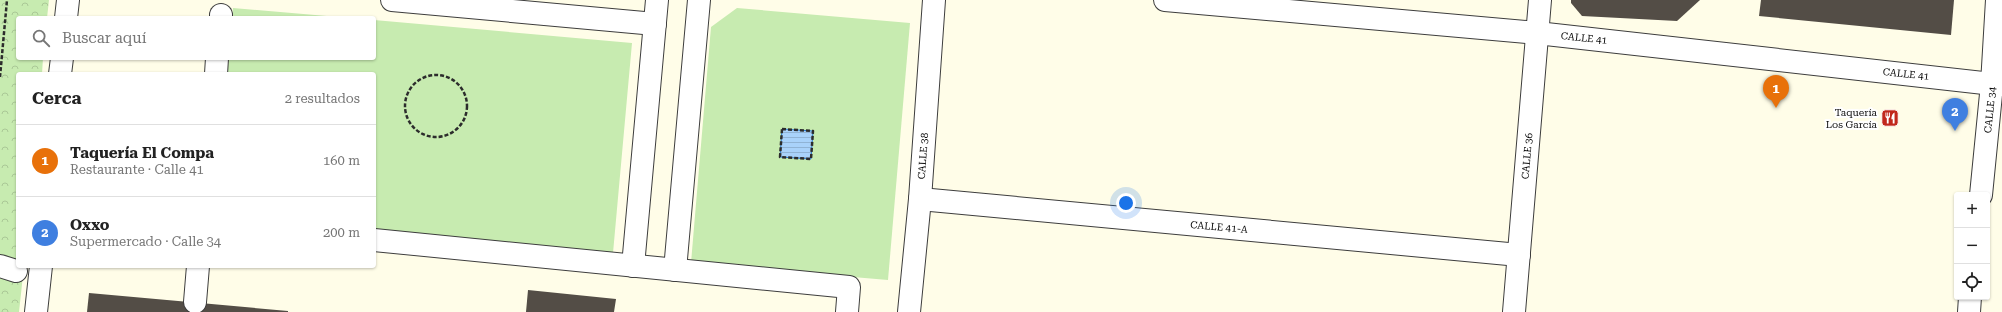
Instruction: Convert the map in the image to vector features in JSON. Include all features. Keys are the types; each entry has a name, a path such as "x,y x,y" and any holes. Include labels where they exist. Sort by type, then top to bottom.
{"street":[{"path":"66,16 68,0"},
{"path":"392,0 655,24"},
{"path":"633,266 657,0"},
{"path":"675,270 699,0"},
{"name":"CALLE 38","path":"909,312 920,199 934,0"},
{"name":"CALLE 41","path":"1165,0 1537,33 1997,84"},
{"name":"CALLE 36","path":"1514,312 1540,0"},
{"name":"CALLE 34","path":"1981,192 1997,84 1997,0"},
{"path":"60,72 62,60"},
{"path":"216,72 217,60"},
{"name":"CALLE 41-A","path":"920,199 1519,255"},
{"path":"376,240 849,287 847,312"},
{"path":"36,312 40,268"},
{"path":"195,302 198,268"},
{"path":"1969,312 1970,300"}],"path":[{"path":"0,77 7,0"},
{"path":"430,75 440,75 450,78 458,84 464,92 467,101 467,112 463,121 457,129 448,134 433,136 419,132 411,124 406,115 405,105 407,94 412,86 420,79 430,75"},
{"path":"782,129 813,131 811,159 780,157 782,129"}],"green space":[{"path":"0,0 49,0 47,16 16,16 16,60 43,60 42,72 16,72 16,268 24,268 19,312 0,312"},
{"path":"233,8 327,16 232,16"},
{"path":"737,8 910,23 888,280 691,263 711,27"},
{"path":"376,20 632,43 613,253 376,231 376,72 227,72 229,60 376,60"}],"water":[{"path":"782,129 813,131 811,159 780,157"}],"building":[{"path":"1571,0 1700,0 1677,21 1582,16 1571,3"},
{"path":"1761,0 1954,0 1951,35 1759,16"},
{"path":"528,290 616,299 614,312 526,312"},
{"path":"89,293 288,311 288,312 87,312"}],"place":[{"name":"Taquería El Compa","path":"1776,108"},
{"name":"Taquería Los García","path":"1890,118"},
{"name":"Oxxo","path":"1955,131"}]}
